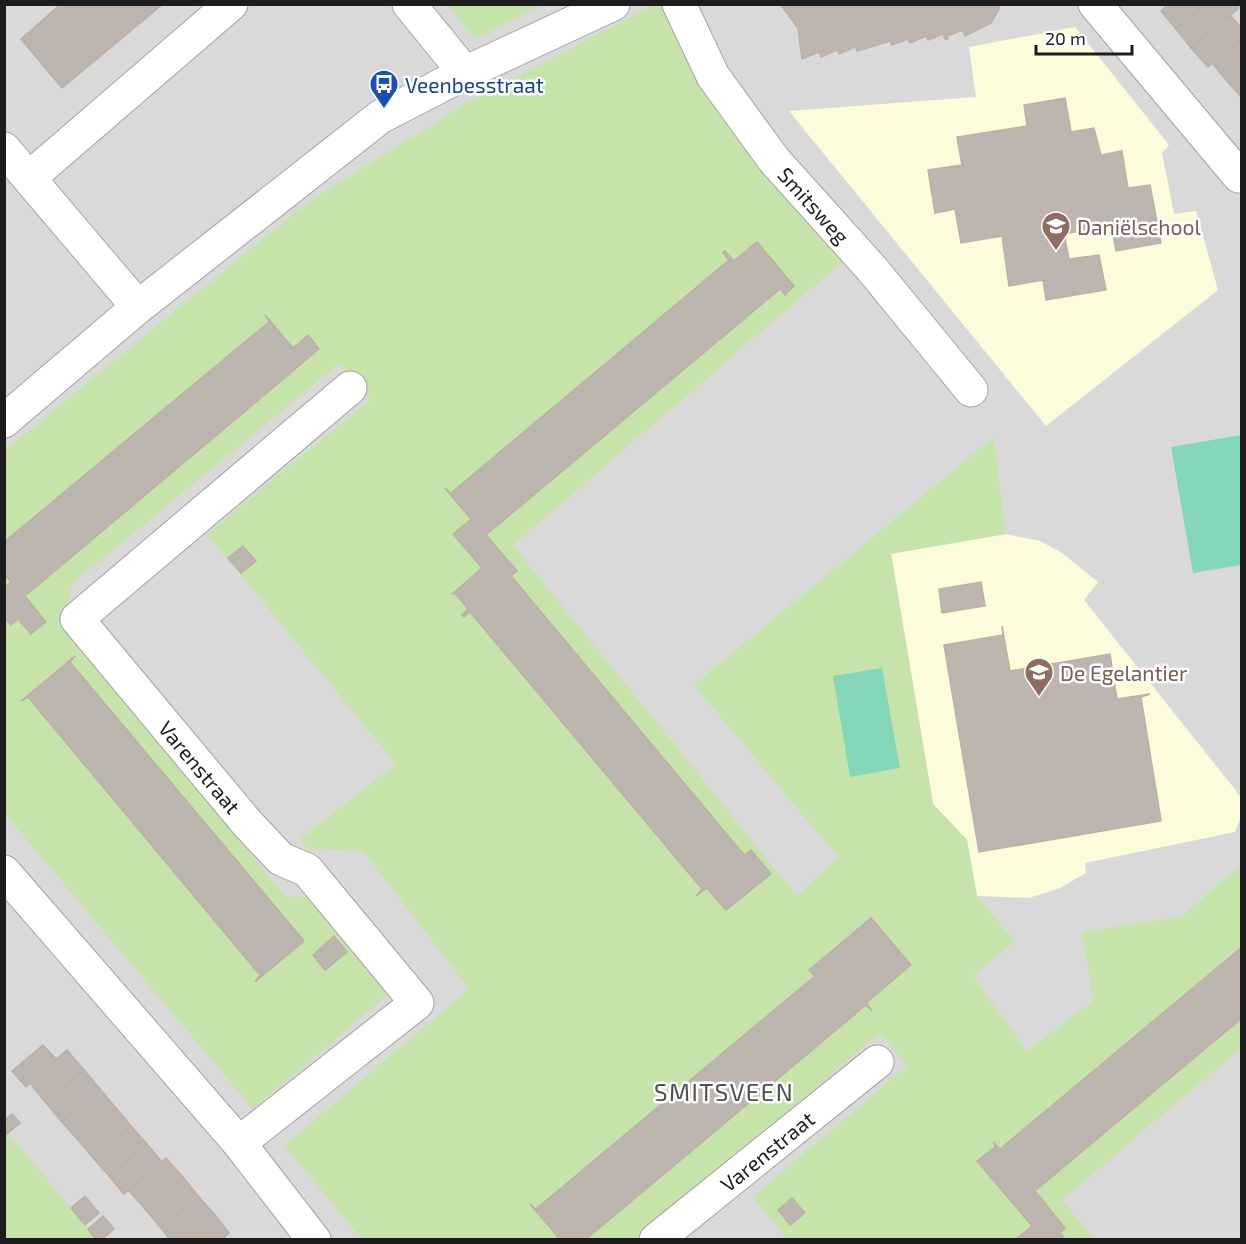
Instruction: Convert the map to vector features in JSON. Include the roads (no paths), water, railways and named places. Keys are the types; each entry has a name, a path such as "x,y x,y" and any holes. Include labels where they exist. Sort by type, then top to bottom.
{"street":[{"path":"28,178 231,4"},
{"path":"409,4 465,73"},
{"path":"4,421 138,307 380,117 465,73 613,4"},
{"name":"Smitsweg","path":"679,4 712,76 774,160 872,269 971,390"},
{"path":"1095,4 1239,176"},
{"path":"4,149 138,307"},
{"name":"Varenstraat","path":"239,1143 417,1003 307,870 281,859 247,823 77,619 350,388"},
{"path":"4,872 239,1143 314,1239"},
{"name":"Varenstraat","path":"656,1239 877,1062"}],"place":[{"name":"Veenbesstraat","path":"384,110"},
{"name":"Daniëlschool","path":"1056,252"},
{"name":"De Egelantier","path":"1039,698"}],"district":[{"name":"SMITSVEEN","path":"724,1091"}]}
